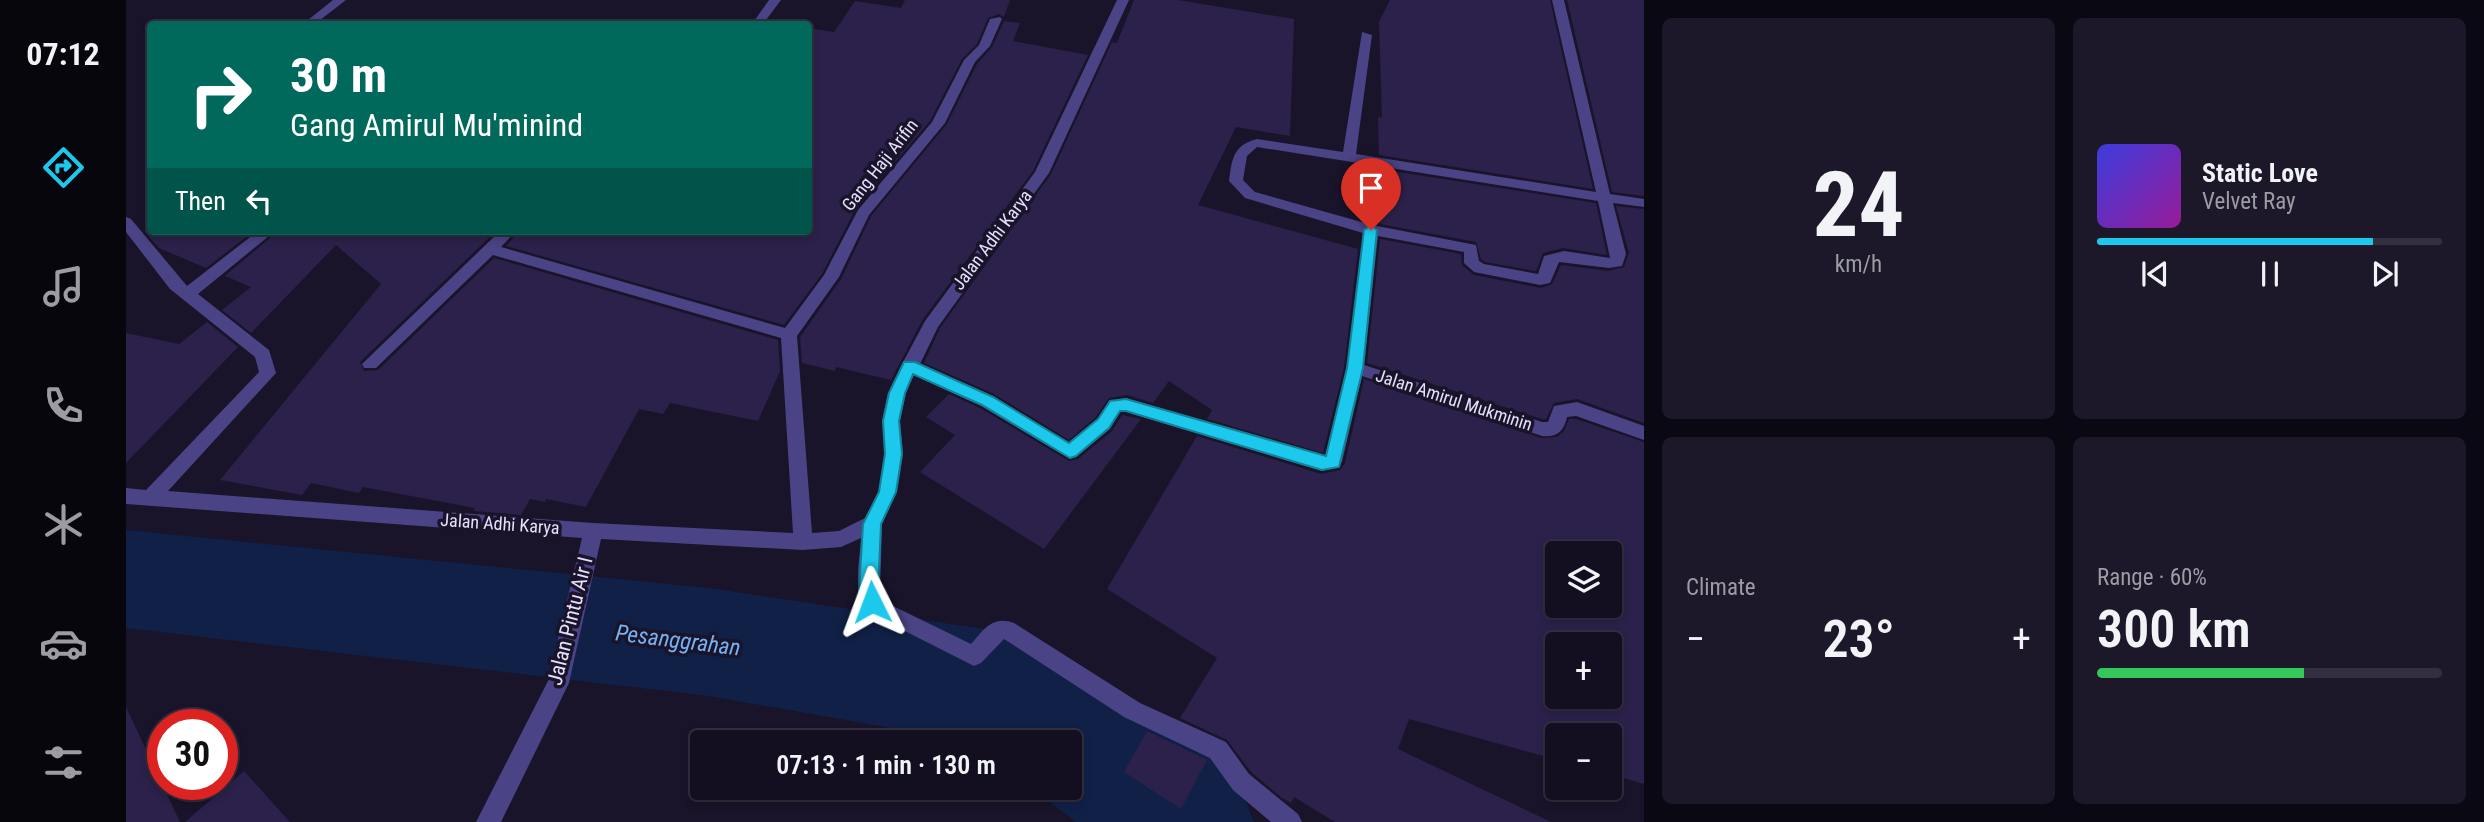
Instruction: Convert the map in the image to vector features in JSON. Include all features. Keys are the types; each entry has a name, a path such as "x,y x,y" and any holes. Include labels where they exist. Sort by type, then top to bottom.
{"street":[{"path":"312,21 340,0"},
{"path":"759,21 775,0"},
{"name":"Jalan Adhi Karya","path":"1123,0 1084,89 1042,173 931,325 897,393 891,421 894,454 888,492 872,524 869,592 872,602 884,611 974,656 997,629 1007,630 1132,710 1217,750 1241,782 1290,822"},
{"path":"1558,0 1604,197 1618,254 1617,262 1605,264 1556,256 1549,260 1545,279 1540,280 1479,268 1472,263 1471,248 1371,230 1250,195 1236,181 1241,150 1247,144 1257,143 1349,156 1515,187 1604,197 1644,203"},
{"name":"Gang Haji Arifin","path":"789,335 831,277 863,213 937,123 970,60 984,46 996,19"},
{"path":"1349,156 1366,35"},
{"path":"126,222 186,295 263,354 268,373 150,498"},
{"name":"Jalan Amirul Mukminin","path":"1371,230 1355,368 1542,429 1550,430 1556,426 1560,411 1577,409 1644,433"},
{"path":"186,295 263,235"},
{"path":"370,364 505,235"},
{"path":"490,249 789,335 803,542"},
{"path":"909,366 987,401 1070,452 1104,424 1115,405 1126,405 1322,464 1333,462 1355,368"},
{"name":"Jalan Adhi Karya","path":"126,496 593,531 803,542 841,539 872,524"},
{"name":"Jalan Pintu Air I","path":"488,822 558,683 593,531"}],"building":[{"path":"905,0 1010,0 1004,17 999,14 988,18 977,44 962,59 930,121 856,208 822,274 784,325 506,246 516,235 812,235 812,29 834,32 855,1 901,8"},
{"path":"1134,0 1178,0 1294,19 1290,136 1236,127 1198,205 1358,249 1344,368 1323,453 1207,419 1212,410 1169,381 1153,403 1127,395 1109,398 1096,417 1069,440 994,394 924,363 940,328 1051,174 1112,42 1117,43"},
{"path":"1390,0 1550,0 1593,189 1379,155 1378,117 1382,118 1379,22"},
{"path":"1567,0 1644,0 1644,196 1612,192"},
{"path":"1004,21 1020,23 1013,41 1088,55 1033,171 923,319 891,380 836,367 835,371 802,363 800,337 841,279 871,216 947,124 977,64 992,47"},
{"path":"1379,169 1596,203 1607,255 1563,248 1543,253 1536,271 1485,262 1481,259 1476,242 1380,224"},
{"path":"1616,206 1644,209 1644,423 1577,399 1554,403 1546,419 1542,419 1367,363 1380,239 1461,254 1462,265 1474,275 1541,288 1552,284 1561,265 1609,271 1624,267 1629,253"},
{"path":"148,235 249,235 206,268 159,248"},
{"path":"273,235 492,235 360,362 364,371 378,370 494,258 778,340 780,371 758,421 670,403 663,414 639,409 586,507 546,499 545,502 530,499 521,515 474,511 475,508 363,487 359,493 311,483 302,495 220,480 381,284 336,245 251,333 222,310 251,287 225,276"},
{"path":"207,322 238,347 126,463 126,333 179,344"},
{"path":"1364,379 1541,438 1557,437 1564,431 1569,419 1576,419 1644,442 1644,784 1622,778 1622,723 1545,723 1545,756 1409,719 1398,749 1551,822 1335,822 1294,797 1291,803 1282,798 1251,772 1227,740 1180,718 1217,658 1107,589 1197,436 1321,474 1340,470 1345,463"},
{"path":"949,394 980,408 1069,461 1078,459 1112,431 1122,415 1141,419 1044,549 920,472 955,435 926,417"},
{"path":"126,707 147,752 147,800 170,800 180,822 126,822"},
{"path":"1147,731 1207,760 1181,809 1124,772"},
{"path":"244,771 290,822 185,822 210,800 238,800 238,776"}],"waterway":[{"name":"Pesanggrahan","path":"126,579 709,642 998,689 1187,822"}],"route":[{"path":"872,602 869,592 872,524 888,492 894,454 891,421 897,393 909,366 987,401 1070,452 1104,424 1115,405 1126,405 1322,464 1333,462 1355,368 1371,230"}]}
